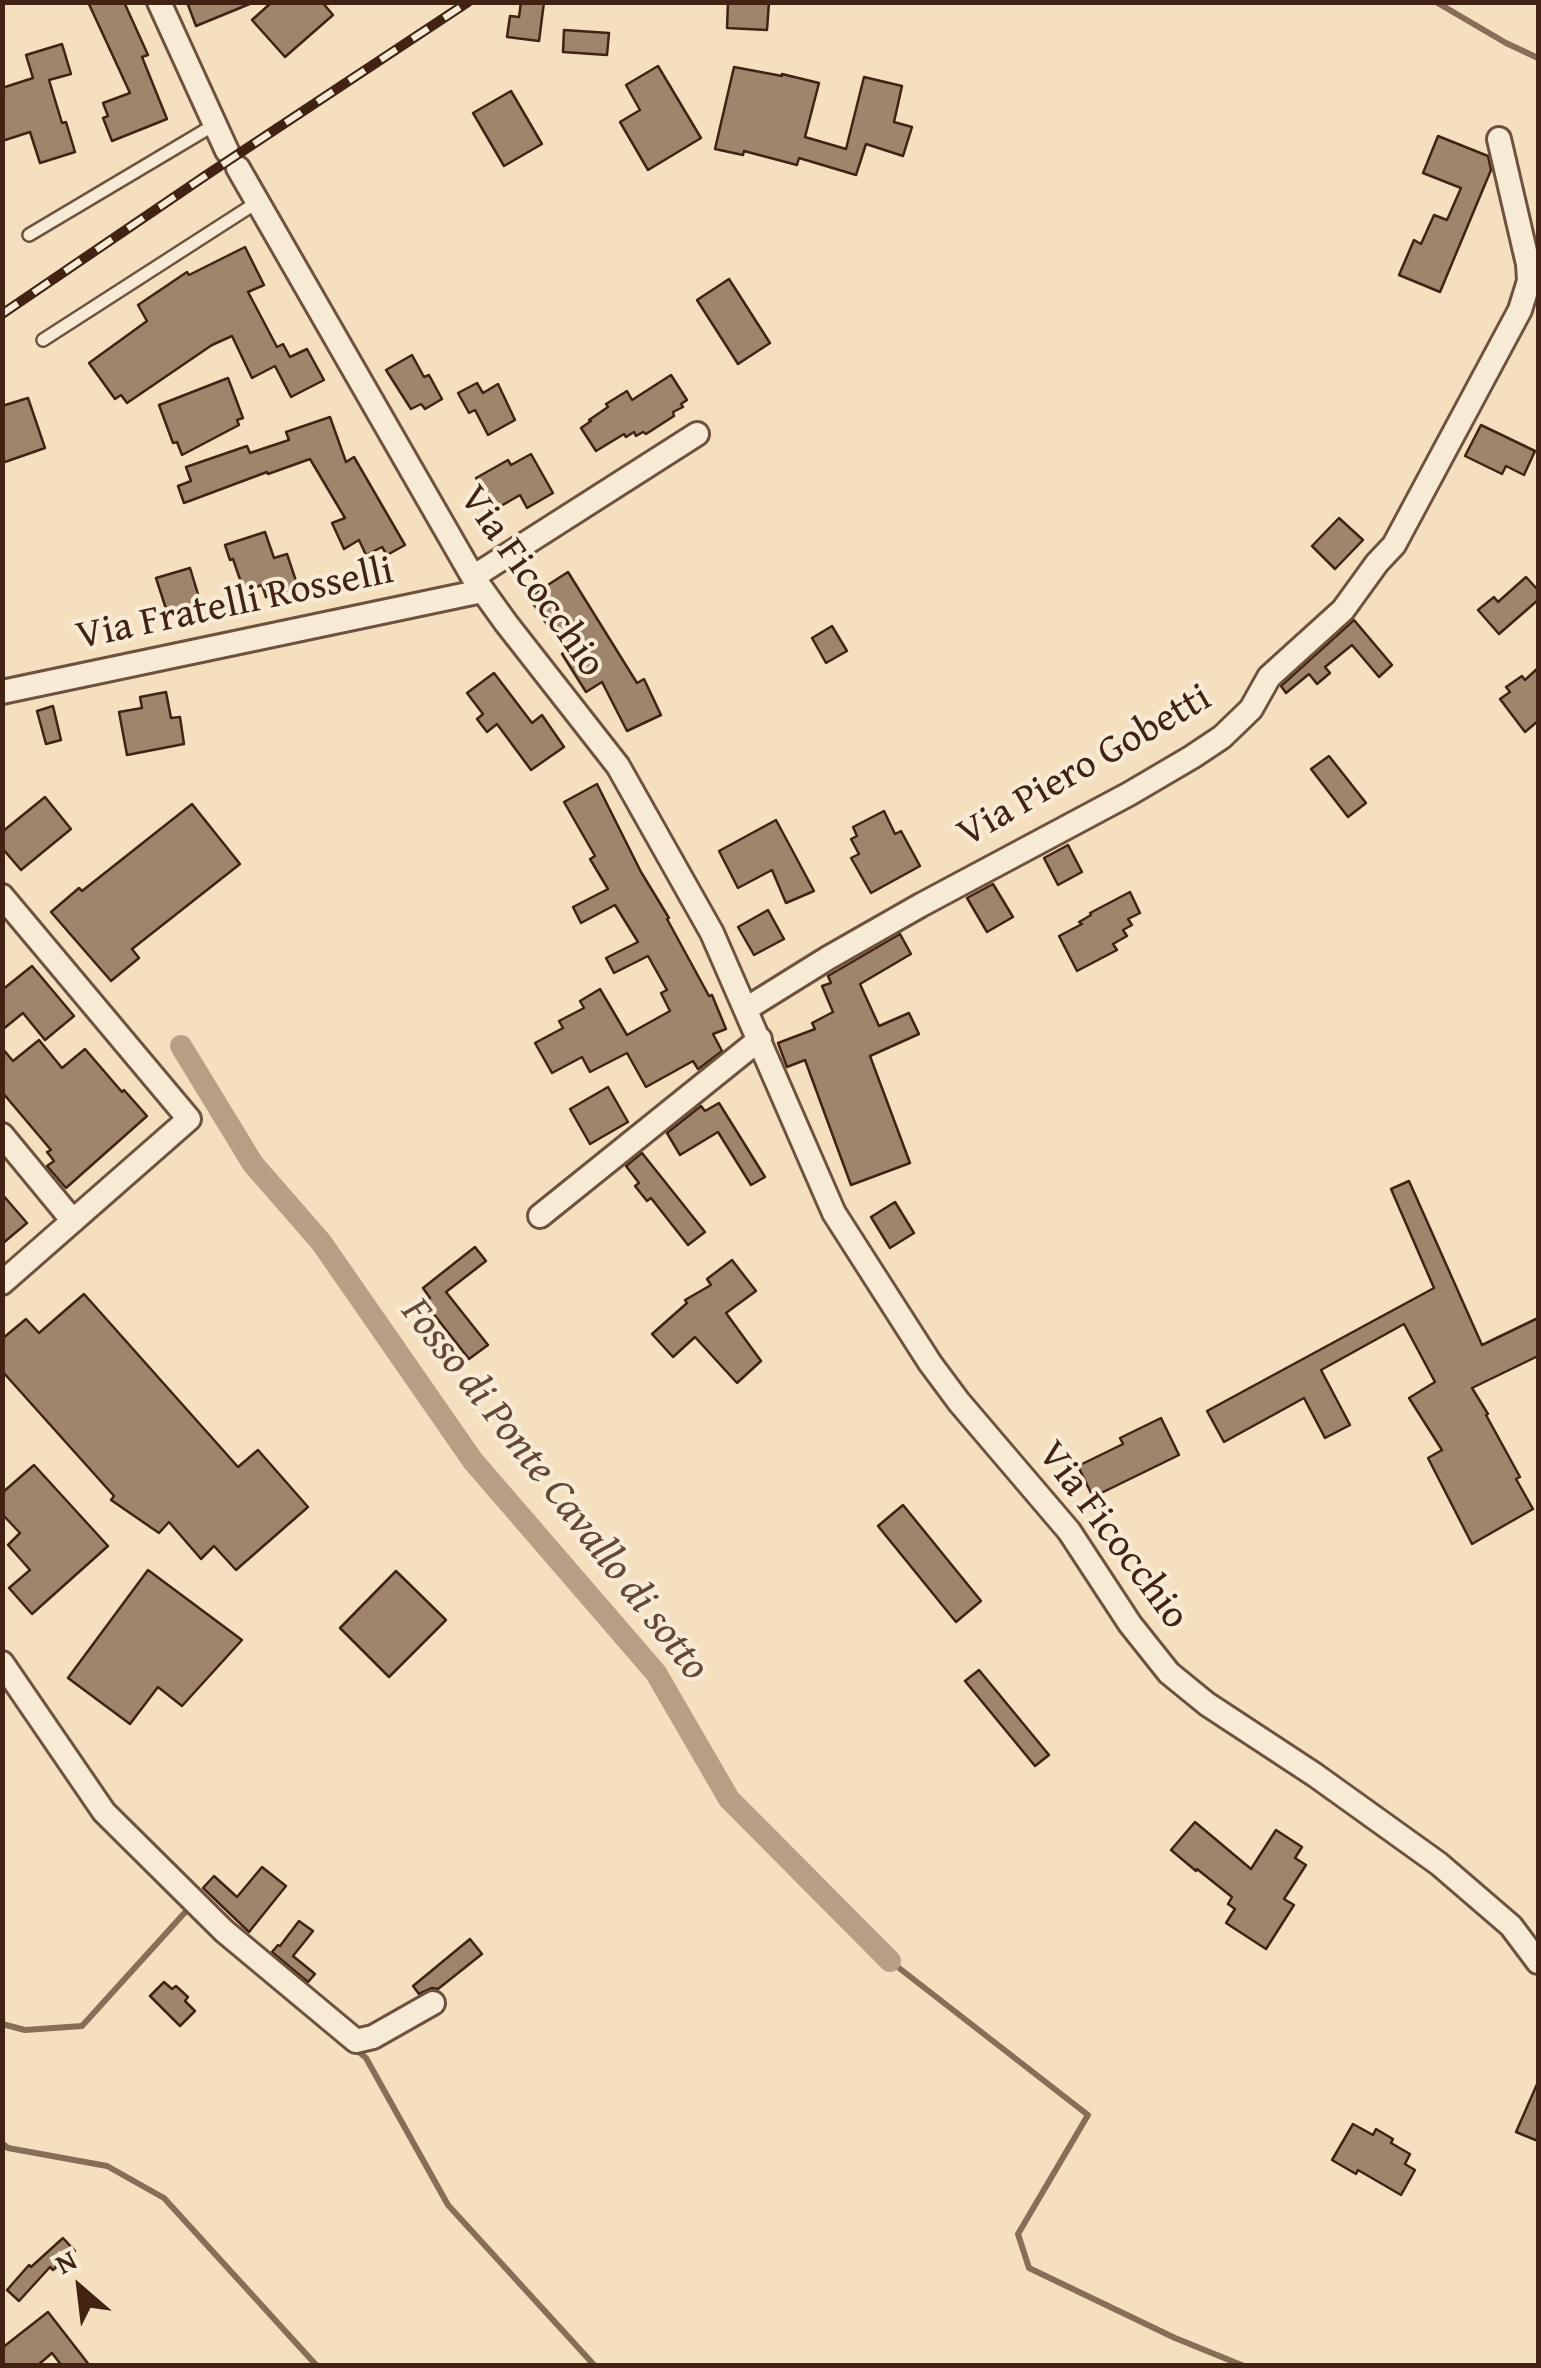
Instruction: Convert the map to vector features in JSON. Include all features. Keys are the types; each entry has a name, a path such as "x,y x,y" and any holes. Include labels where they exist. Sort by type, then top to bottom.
{"street":[{"name":"Via Ficocchio","path":"159,2 214,125 418,485 478,584 618,766 712,934 826,1197 930,1363 977,1426 1069,1531 1112,1598 1169,1672 1207,1704 1440,1864 1511,1926 1538,1962"},
{"name":"Via Piero Gobetti","path":"746,1009 921,904 1192,757 1240,721 1252,709 1269,677 1342,610 1394,545 1520,310 1530,281 1499,139"},
{"path":"478,584 697,434"},
{"name":"Via Fratelli Rosselli","path":"2,692 478,584"},
{"path":"2,896 190,1119 2,1283"},
{"path":"540,1216 760,1039"},
{"path":"2,1135 72,1221"},
{"path":"2,1663 104,1812 224,1931 356,2041 434,2003"}],"lane":[{"path":"29,235 214,125"},
{"path":"43,340 259,201"}],"building":[{"path":"88,2 124,2 148,55 142,57 167,119 112,141 103,118 108,116 103,103 130,93"},
{"path":"187,2 251,2 252,3 196,26"},
{"path":"272,2 322,2 333,15 285,57 252,20"},
{"path":"521,2 544,2 539,41 507,37 510,16 519,17"},
{"path":"728,2 769,2 767,30 727,28"},
{"path":"564,30 609,33 607,55 563,52"},
{"path":"62,44 71,74 49,80 75,152 40,163 30,132 2,141 2,88 33,78 26,55"},
{"path":"658,66 701,138 648,170 620,122 640,110 626,85"},
{"path":"734,67 819,83 805,137 846,149 864,77 902,86 894,122 912,127 903,156 866,144 856,175 799,158 797,165 744,151 743,155 715,149"},
{"path":"511,91 542,144 504,166 473,113"},
{"path":"1438,136 1488,156 1491,170 1440,292 1399,275 1414,240 1421,244 1434,215 1447,220 1461,188 1423,173"},
{"path":"245,247 264,285 248,292 277,347 283,344 290,357 307,349 324,380 291,397 275,366 252,378 232,336 212,345 127,403 121,395 115,399 89,363 147,321 138,305 187,272 189,275"},
{"path":"729,279 770,343 738,364 697,300"},
{"path":"412,355 442,399 425,409 421,404 411,409 386,370"},
{"path":"671,375 687,400 681,404 683,407 646,434 624,434 596,451 581,428 608,407 606,404 627,391 632,400"},
{"path":"228,378 243,418 237,420 239,425 182,455 177,442 173,443 159,405"},
{"path":"477,383 483,393 498,384 515,420 488,435 475,410 469,413 458,393"},
{"path":"28,398 45,448 2,463 2,406"},
{"path":"330,417 346,462 354,457 405,545 387,555 382,547 366,555 359,540 344,549 332,523 345,518 310,459 184,503 178,486 191,481 186,467 247,446 250,453 289,440 286,432"},
{"path":"1481,425 1535,451 1524,475 1506,466 1502,474 1465,456"},
{"path":"531,454 553,493 527,508 520,495 494,510 476,478 508,460 511,465"},
{"path":"1339,518 1363,540 1335,569 1312,546"},
{"path":"265,532 274,558 287,554 298,587 266,597 262,585 244,591 225,545"},
{"path":"190,568 201,604 168,615 156,578"},
{"path":"568,572 637,683 644,679 661,715 627,731 602,682 586,692 529,597"},
{"path":"1526,577 1538,590 1538,600 1499,634 1478,610 1494,597 1498,602"},
{"path":"1354,620 1392,665 1379,677 1352,645 1325,667 1330,673 1317,684 1309,674 1286,693 1281,686"},
{"path":"832,626 847,651 826,663 812,638"},
{"path":"1538,668 1538,721 1525,732 1500,699 1510,692 1506,687 1522,676 1525,680"},
{"path":"494,673 532,723 542,715 564,747 531,770 497,724 487,732 477,719 483,714 467,693"},
{"path":"166,692 171,718 180,717 184,744 127,755 119,712 142,708 140,697"},
{"path":"53,706 61,740 46,744 37,711"},
{"path":"1329,756 1366,803 1348,817 1311,769"},
{"path":"597,784 641,872 709,996 712,995 726,1029 713,1034 722,1051 701,1067 698,1069 693,1061 646,1087 627,1053 590,1072 582,1057 552,1073 535,1043 563,1028 559,1021 584,1008 580,1001 600,989 627,1035 670,1011 661,993 667,990 648,956 614,973 606,958 638,942 615,905 581,923 573,907 608,889 590,859 595,856 564,802"},
{"path":"45,797 71,829 21,870 2,848 2,832"},
{"path":"192,804 240,864 132,949 139,958 111,981 51,912"},
{"path":"884,811 895,834 901,831 920,866 871,893 851,858 859,854 851,839 857,836 853,827"},
{"path":"776,820 814,891 786,903 772,870 738,888 719,851"},
{"path":"1068,845 1082,872 1058,885 1044,858"},
{"path":"993,884 1013,917 987,932 967,898"},
{"path":"1130,892 1140,913 1128,919 1132,925 1123,930 1127,936 1113,944 1117,950 1077,971 1059,936 1082,924 1079,922 1090,913"},
{"path":"768,910 784,939 754,955 738,927"},
{"path":"900,934 911,954 860,984 879,1026 909,1013 919,1034 870,1056 910,1163 851,1185 805,1060 787,1067 778,1043 815,1029 812,1023 833,1012 822,986 831,983 828,976"},
{"path":"32,966 74,1016 45,1040 23,1013 2,1030 2,990"},
{"path":"39,1040 62,1068 85,1049 147,1116 66,1188 47,1166 54,1161 47,1152 51,1150 2,1092 2,1048 13,1061"},
{"path":"608,1087 628,1122 590,1144 570,1109"},
{"path":"719,1103 765,1177 751,1185 718,1132 680,1155 667,1133 701,1106 705,1111"},
{"path":"642,1153 705,1232 688,1245 651,1198 647,1201 635,1186 639,1183 626,1166"},
{"path":"1409,1181 1482,1345 1538,1318 1538,1356 1472,1388 1533,1509 1472,1544 1428,1458 1442,1450 1409,1398 1435,1382 1404,1324 1321,1370 1350,1425 1325,1438 1304,1398 1224,1442 1207,1411 1434,1288 1391,1189"},
{"path":"2,1194 27,1223 2,1244"},
{"path":"895,1202 914,1233 890,1248 871,1217"},
{"path":"475,1247 486,1261 446,1292 488,1345 469,1359 425,1303 430,1298 423,1288"},
{"path":"732,1260 756,1291 726,1313 761,1361 737,1383 695,1337 673,1357 652,1334 687,1303 685,1300 711,1285 707,1279"},
{"path":"84,1294 238,1467 258,1450 308,1507 236,1570 214,1546 201,1559 169,1522 159,1533 111,1500 114,1496 2,1371 2,1339 26,1319 39,1333"},
{"path":"1161,1418 1179,1455 1093,1497 1078,1466 1123,1444 1120,1438"},
{"path":"34,1465 108,1546 32,1614 9,1588 30,1570 8,1545 20,1533 2,1514 2,1493"},
{"path":"903,1505 981,1601 956,1622 878,1526"},
{"path":"148,1570 242,1640 182,1706 158,1687 130,1724 68,1678"},
{"path":"396,1571 446,1620 389,1677 340,1628"},
{"path":"979,1670 1049,1755 1035,1766 965,1681"},
{"path":"1195,1822 1251,1869 1276,1830 1302,1847 1295,1858 1306,1865 1284,1899 1294,1905 1266,1949 1226,1923 1235,1909 1228,1904 1232,1897 1171,1850"},
{"path":"262,1867 286,1886 249,1932 203,1888 214,1876 237,1897"},
{"path":"299,1921 313,1931 293,1956 315,1974 308,1982 272,1952"},
{"path":"470,1939 482,1954 438,1989 419,1994 413,1986"},
{"path":"164,1982 188,1997 185,2001 195,2011 180,2026 150,1996"},
{"path":"1538,2082 1538,2141 1516,2132"},
{"path":"1353,2124 1373,2135 1376,2129 1410,2154 1405,2164 1415,2170 1401,2195 1332,2160"},
{"path":"63,2238 75,2251 53,2270 50,2267 19,2301 7,2290 29,2265"},
{"path":"48,2312 90,2366 62,2366 52,2353 37,2366 2,2366 2,2348"}],"waterway":[{"path":"1436,2 1538,58"},
{"name":"Fosso di Ponte Cavallo di sotto","path":"181,1046 253,1164 321,1242 473,1461 656,1673 729,1799 890,1961"},
{"path":"2,2024 25,2030 82,2026 189,1908 192,1911"},
{"path":"890,1961 1088,2115 1018,2234 1029,2268 1175,2338 1244,2366"},
{"path":"354,2048 366,2058 448,2205 595,2366"},
{"path":"2,2143 8,2148 107,2166 164,2198 317,2366"}],"railway":[{"path":"2,314 468,2"}]}
